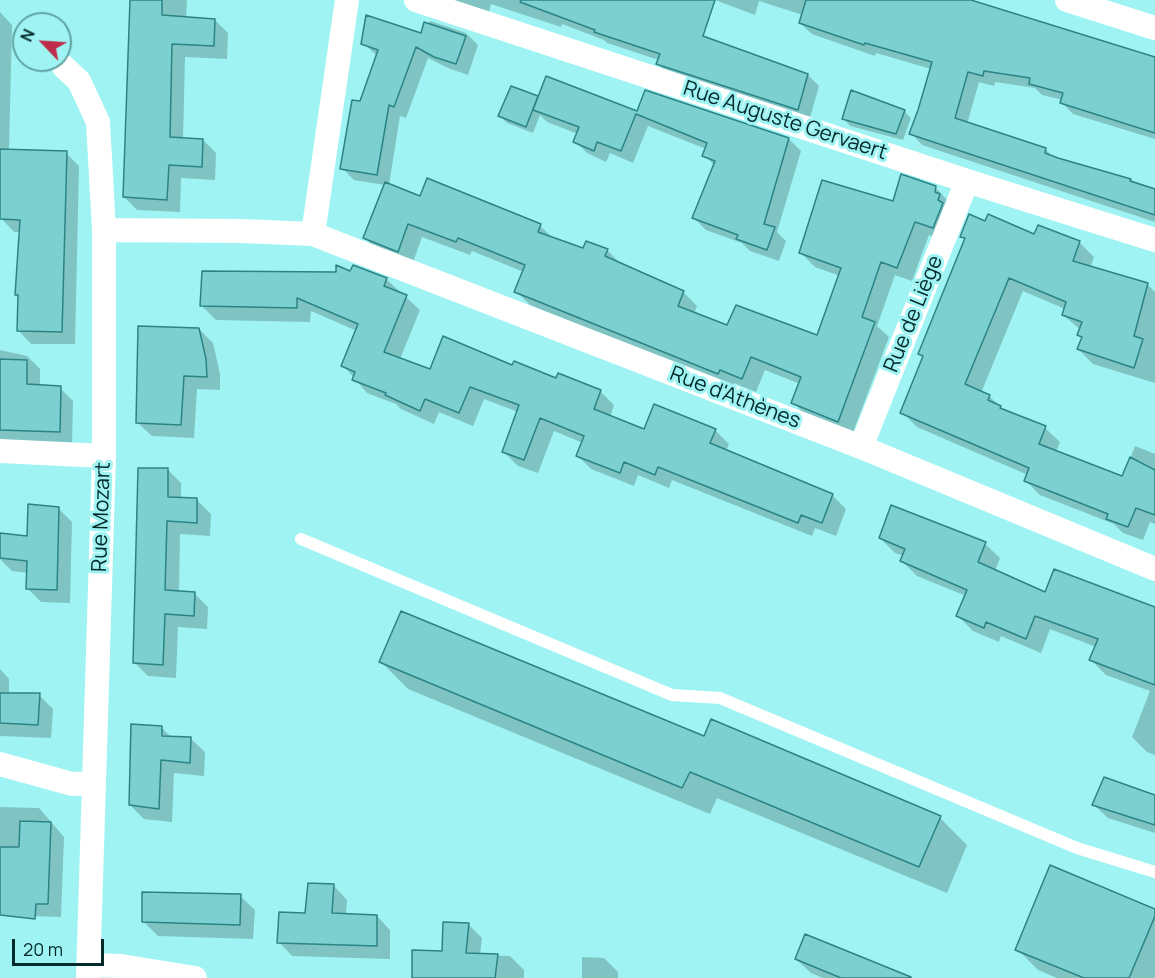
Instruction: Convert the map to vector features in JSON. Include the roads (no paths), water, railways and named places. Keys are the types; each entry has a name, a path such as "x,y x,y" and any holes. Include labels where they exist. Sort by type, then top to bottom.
{"street":[{"path":"312,234 347,0"},
{"name":"Rue Auguste Gervaert","path":"416,0 967,181 1155,240"},
{"path":"1067,0 1155,28"},
{"name":"Rue Mozart","path":"69,72 79,81 98,122 104,230 104,456 88,971"},
{"name":"Rue de Liège","path":"861,447 967,181"},
{"name":"Rue d'Athènes","path":"104,230 312,234 861,447 1155,569"},
{"path":"0,451 104,456"},
{"path":"0,764 72,784 94,783"},
{"path":"88,971 121,966 195,978"}],"lane":[{"path":"301,539 672,695 720,698 1077,848 1155,872"}]}
